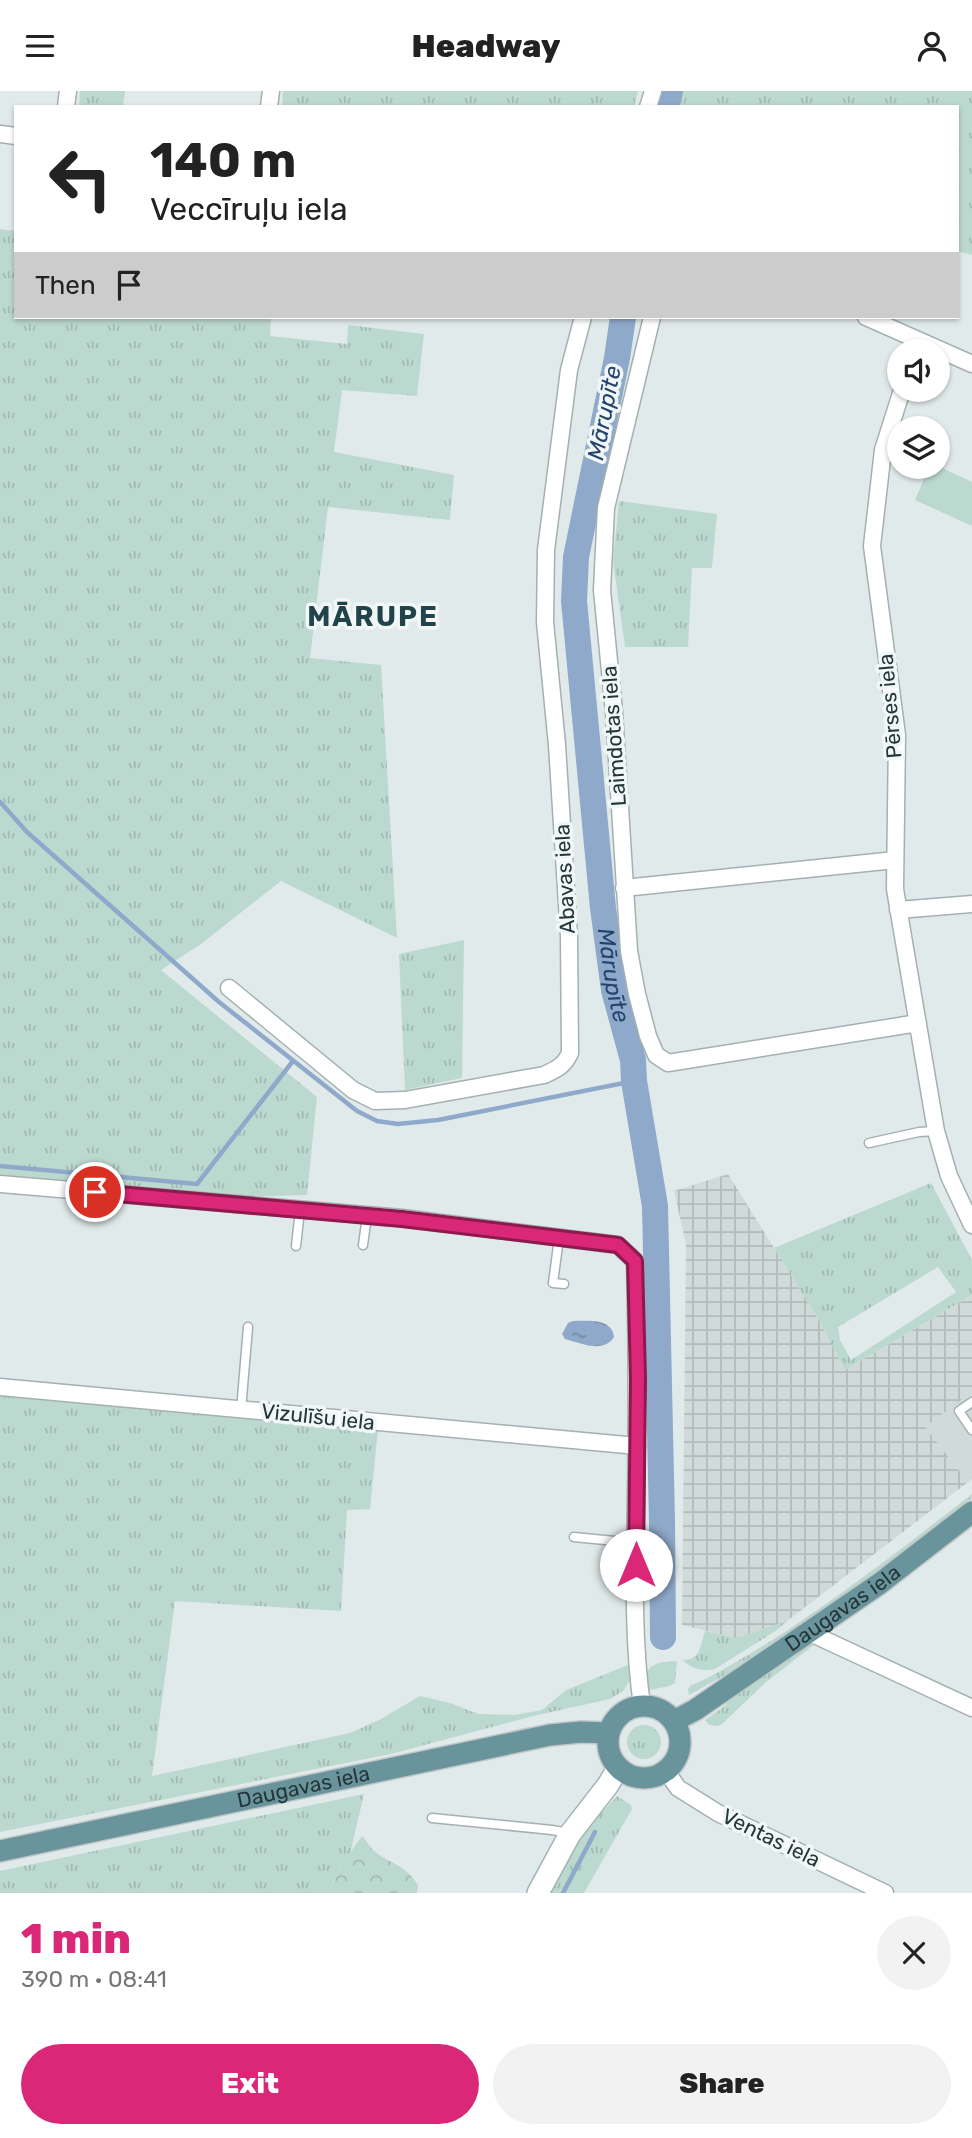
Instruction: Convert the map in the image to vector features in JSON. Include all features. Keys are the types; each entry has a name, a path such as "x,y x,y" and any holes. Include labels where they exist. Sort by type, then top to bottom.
{"main road":[{"name":"Daugavas iela","path":"674,1721 695,1710 879,1584 972,1512"},
{"path":"654,1707 674,1721 680,1741 679,1752 666,1771 645,1779 634,1777 618,1768 610,1756 607,1744 608,1733 620,1714 631,1708 654,1707"},
{"name":"Daugavas iela","path":"0,1851 550,1735 581,1731 608,1733"}],"street":[{"name":"Abavas iela","path":"229,988 353,1090 375,1101 405,1100 544,1076 566,1061 570,1052 569,936 557,745 545,622 546,550 569,370 582,319"},
{"name":"Laimdotas iela","path":"624,888 614,712 602,590 606,508 652,319"},
{"path":"870,319 905,339"},
{"path":"950,357 972,364"},
{"name":"Pērses iela","path":"898,402 883,450 872,546 897,735 895,889 936,1131 949,1176 972,1225"},
{"path":"895,860 624,888 629,951 648,1036 656,1055 668,1063 918,1023"},
{"path":"898,910 972,904"},
{"path":"0,1184 367,1216 618,1245 635,1261 637,1674 642,1706"},
{"name":"Vizulīšu iela","path":"0,1387 637,1446"},
{"path":"808,1632 972,1708"},
{"path":"538,1893 570,1834 618,1768"},
{"name":"Ventas iela","path":"666,1771 678,1789 718,1813 885,1893"}],"lane":[{"path":"869,1143 936,1131"},
{"path":"296,1246 300,1210"},
{"path":"363,1245 367,1216"},
{"path":"559,1238 553,1283 565,1285"},
{"path":"241,1410 248,1327"},
{"path":"972,1402 959,1411 972,1430"},
{"path":"574,1537 635,1543"},
{"path":"432,1818 552,1829 570,1834"}],"shaded area":[{"path":"728,1174 819,1320 845,1370 972,1295 972,1392 925,1427 968,1482 787,1621 736,1638 682,1625 686,1244 674,1191"},
{"path":"972,1392 972,1479 968,1482 925,1427"}],"green space":[{"path":"80,91 125,91 123,105 79,105"},
{"path":"283,91 638,91 634,105 282,105"},
{"path":"662,91 972,91 972,255 959,252 959,105 658,105"},
{"path":"0,229 14,231 14,319 271,319 270,336 347,344 348,325 424,334 417,396 342,390 334,452 454,475 450,520 328,507 310,658 381,665 397,938 281,881 201,944 161,970 317,1097 307,1195 205,1198 0,1177"},
{"path":"950,472 972,482 972,526 915,500 924,479 950,479"},
{"path":"619,501 717,514 712,568 692,568 688,647 625,647 613,561"},
{"path":"464,940 462,1078 405,1090 399,954"},
{"path":"931,1183 972,1260 972,1295 845,1370 819,1320 774,1248","holes":["938,1267 956,1292 851,1360 840,1340 838,1327"]},
{"path":"0,1395 378,1429 370,1509 347,1510 341,1611 175,1601 152,1776 350,1733 381,1719 420,1696 450,1703 478,1714 515,1715 542,1710 566,1690 628,1665 630,1680 623,1691 610,1699 533,1716 391,1754 0,1832"},
{"path":"972,1494 972,1498 830,1608 754,1659 689,1695 690,1686 795,1625"},
{"path":"787,1621 715,1669 698,1669 683,1660 697,1655 705,1631 736,1638"},
{"path":"815,1644 765,1683 722,1724 709,1725 705,1720 805,1646"},
{"path":"677,1661 675,1683 649,1690 647,1675 652,1666"},
{"path":"644,1725 656,1730 661,1742 656,1754 644,1759 632,1754 627,1742 632,1730"},
{"path":"364,1794 350,1854 341,1865 329,1893 0,1893 0,1871"},
{"path":"617,1796 631,1805 632,1809 584,1893 547,1893 590,1825"},
{"path":"362,1836 373,1850 402,1868 412,1878 418,1885 417,1893 329,1893 341,1865"}],"water":[{"path":"573,1321 604,1324 609,1326 614,1337 598,1346 565,1339 562,1334 568,1323"}],"waterway":[{"name":"Mārupīte","path":"666,105 670,91"},
{"name":"Mārupīte","path":"623,319 576,557 574,601 603,908 614,990 633,1060 634,1081 655,1206 663,1637"},
{"path":"0,802 27,832 219,1002 357,1111 377,1121 398,1124 438,1120 634,1081"},
{"path":"0,1166 197,1184 293,1061"},
{"path":"563,1893 595,1832"}],"district":[{"name":"MĀRUPE","path":"373,616"}],"route":[{"path":"95,1192 402,1219 618,1245 635,1261 638,1378 636,1565"}]}
